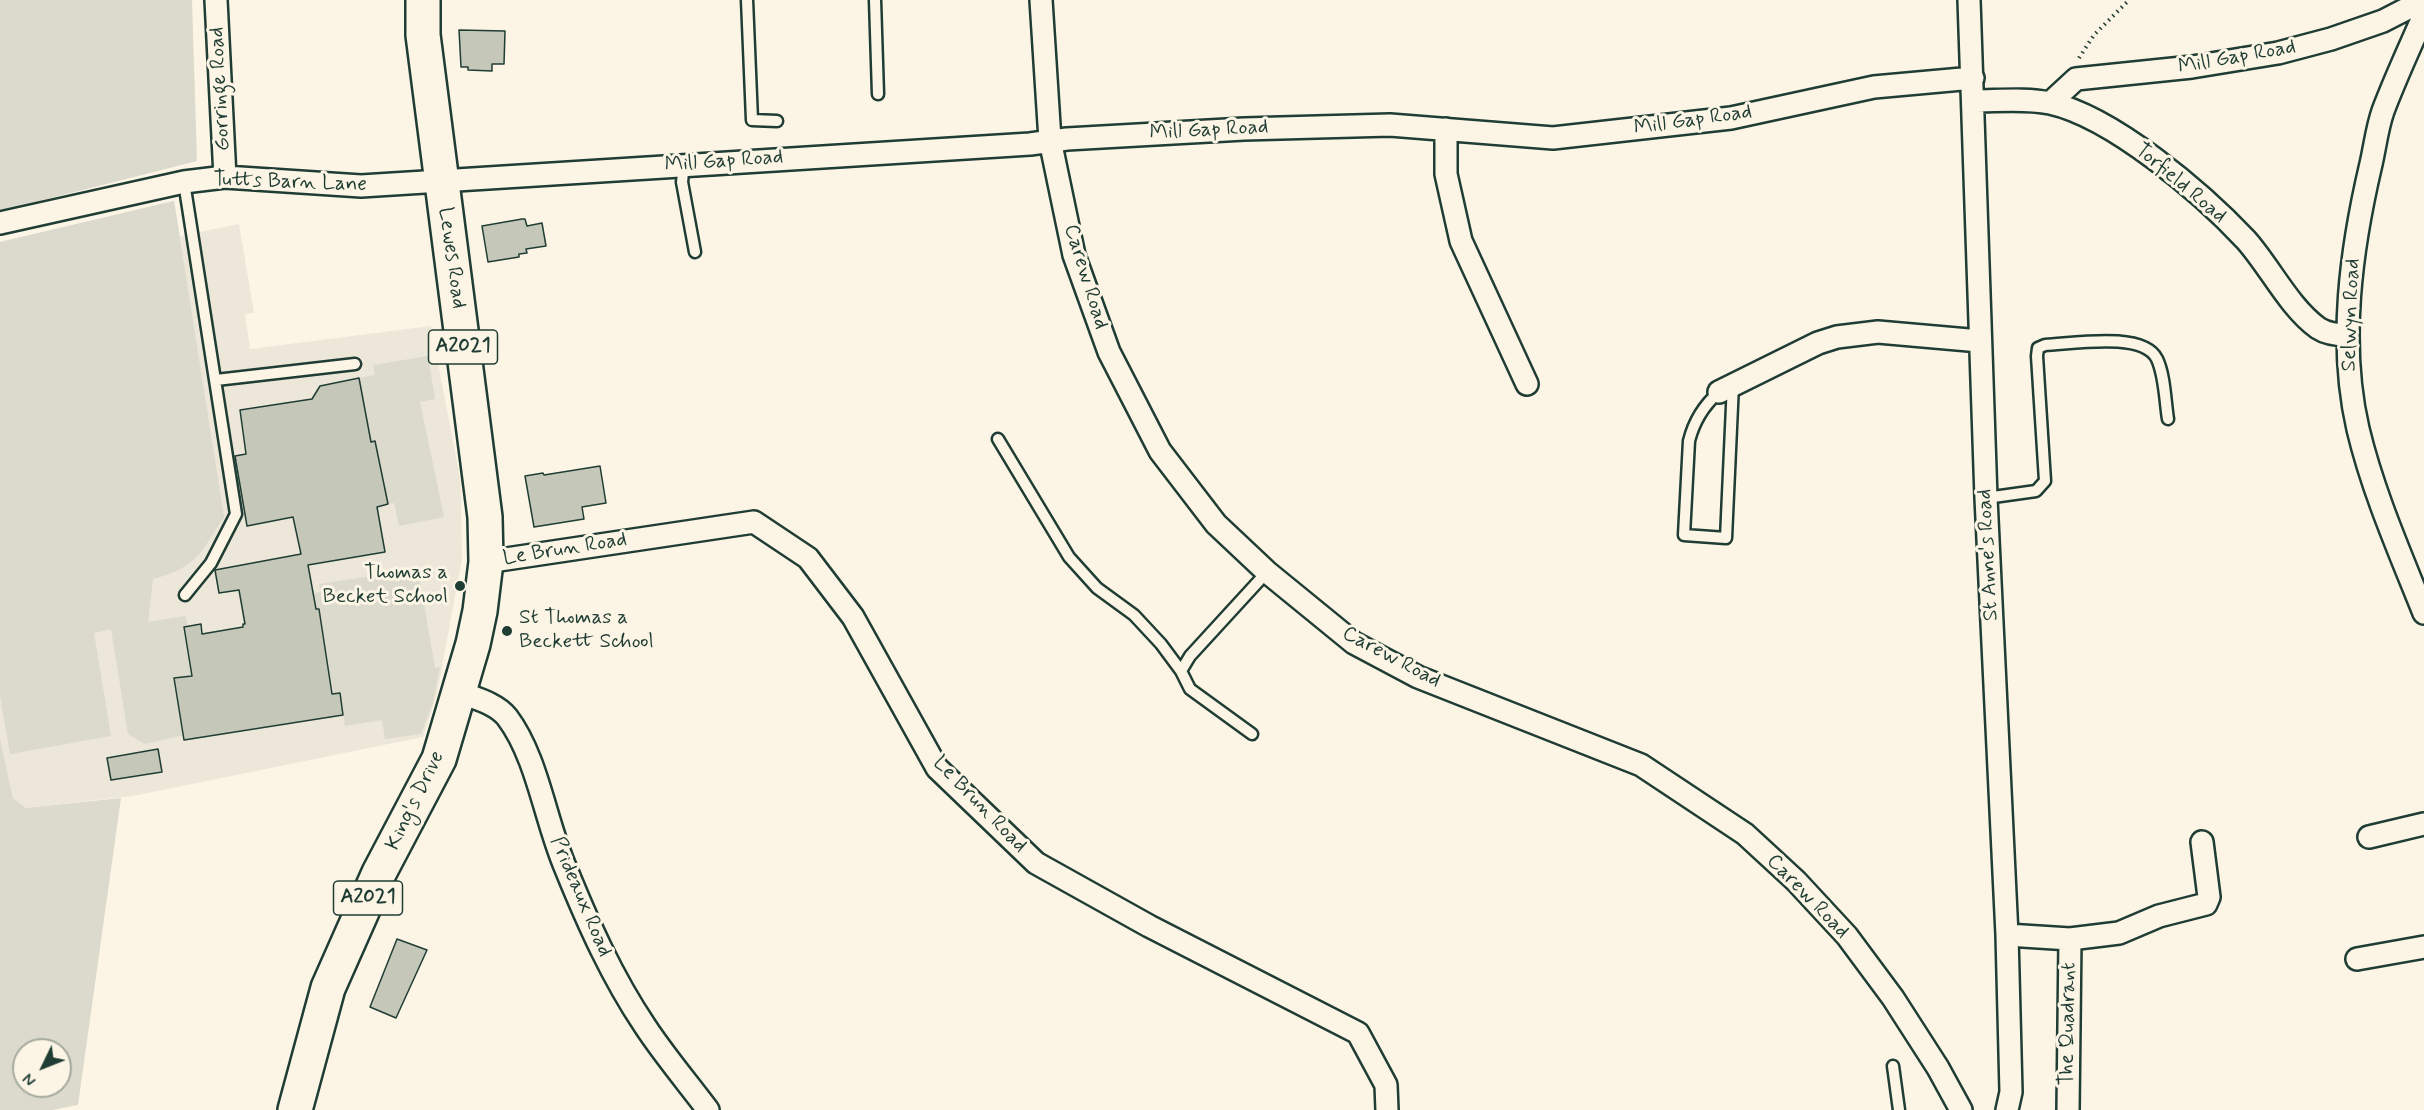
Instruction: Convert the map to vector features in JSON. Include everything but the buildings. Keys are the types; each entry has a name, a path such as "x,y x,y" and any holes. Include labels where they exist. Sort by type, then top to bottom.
{"main road":[{"name":"Lewes Road","path":"423,0 423,35 485,517 486,562 473,644 459,692"},
{"name":"King's Drive","path":"295,1110 328,988 379,873 439,759 459,692"}],"street":[{"name":"Gorringe Road","path":"216,0 225,177"},
{"name":"Carew Road","path":"1041,0 1050,140 1074,255 1109,352 1160,451 1216,524 1267,573 1354,643 1418,677 1641,765 1745,834 1796,881 1847,936 1893,998 1938,1068 1961,1110"},
{"name":"St Anne's Road","path":"1969,0 1986,498 2007,934 2012,1092 2007,1110"},
{"name":"Mill Gap Road","path":"2050,103 2076,79 2192,67 2278,53 2331,39 2383,21 2424,0"},
{"name":"Selwyn Road","path":"2424,15 2383,113 2365,187 2352,263 2348,335 2350,384 2358,429 2372,480 2424,613"},
{"name":"Mill Gap Road","path":"441,182 684,164 1244,129 1390,125 1552,138 1731,118 1874,87 1972,78"},
{"name":"Torfield Road","path":"1973,102 2011,100 2050,103 2079,113 2114,130 2201,197 2246,241 2304,316 2320,329 2336,335 2348,335"},
{"path":"1446,129 1446,174 1461,241 1527,384"},
{"name":"Tutts Barn Lane","path":"0,223 184,182 225,177 361,186 441,182"},
{"path":"1726,388 1818,343 1837,337 1878,332 1980,340"},
{"name":"Le Brun Road","path":"486,562 754,522 808,558 853,617 937,768 1036,863 1149,926 1358,1033 1386,1085 1387,1110"},
{"name":"Prideaux Road","path":"459,692 490,704 505,714 516,731 525,748 558,851 596,942 645,1026 708,1110"},
{"path":"2369,837 2424,824"},
{"path":"2007,934 2070,939 2119,933 2159,916 2206,904 2209,897 2202,842"},
{"name":"The Quadrant","path":"2068,1110 2070,939"},
{"path":"2356,959 2424,946"}],"lane":[{"path":"747,0 752,120 777,121"},
{"path":"875,0 878,93"},
{"path":"684,164 682,182 695,252"},
{"path":"184,182 236,514 211,563 185,595"},
{"path":"1986,498 2036,491 2045,482 2038,348 2045,345 2126,341 2143,346 2156,356 2168,419"},
{"path":"216,380 355,364"},
{"path":"1726,388 1726,538 1684,535 1689,441 1693,426 1708,401 1726,388"},
{"path":"999,438 1069,556 1097,588 1134,615 1161,644 1181,671 1190,689 1252,734"},
{"path":"1181,671 1190,656 1267,573"},
{"path":"1893,1066 1899,1110"}],"path":[{"path":"2075,64 2094,35 2129,0"}],"shaded area":[{"path":"0,0 192,0 197,161 0,211"},
{"path":"174,201 180,236 239,224 254,313 245,314 250,349 431,326 460,478 462,559 437,694 423,737 133,796 26,808 13,798 0,738 0,242"},
{"path":"174,201 224,517 203,549 189,564 153,579 148,622 185,616 188,626 184,627 192,676 175,678 184,735 145,744 128,734 111,629 94,633 111,736 10,754 0,696 0,242"},
{"path":"428,356 435,399 420,402 444,517 399,526 394,503 388,504 375,441 371,442 359,378 375,375 373,365"},
{"path":"418,569 435,668 440,667 433,703 421,734 385,739 382,720 345,726 340,694 332,694 319,610 316,609 314,593 320,592 319,584"},
{"path":"0,738 13,798 26,808 121,798 78,1105 52,1110 0,1110"}],"place":[{"name":"Thomas a Becket School","path":"460,586"},
{"name":"St Thomas a Beckett School","path":"507,631"}]}
